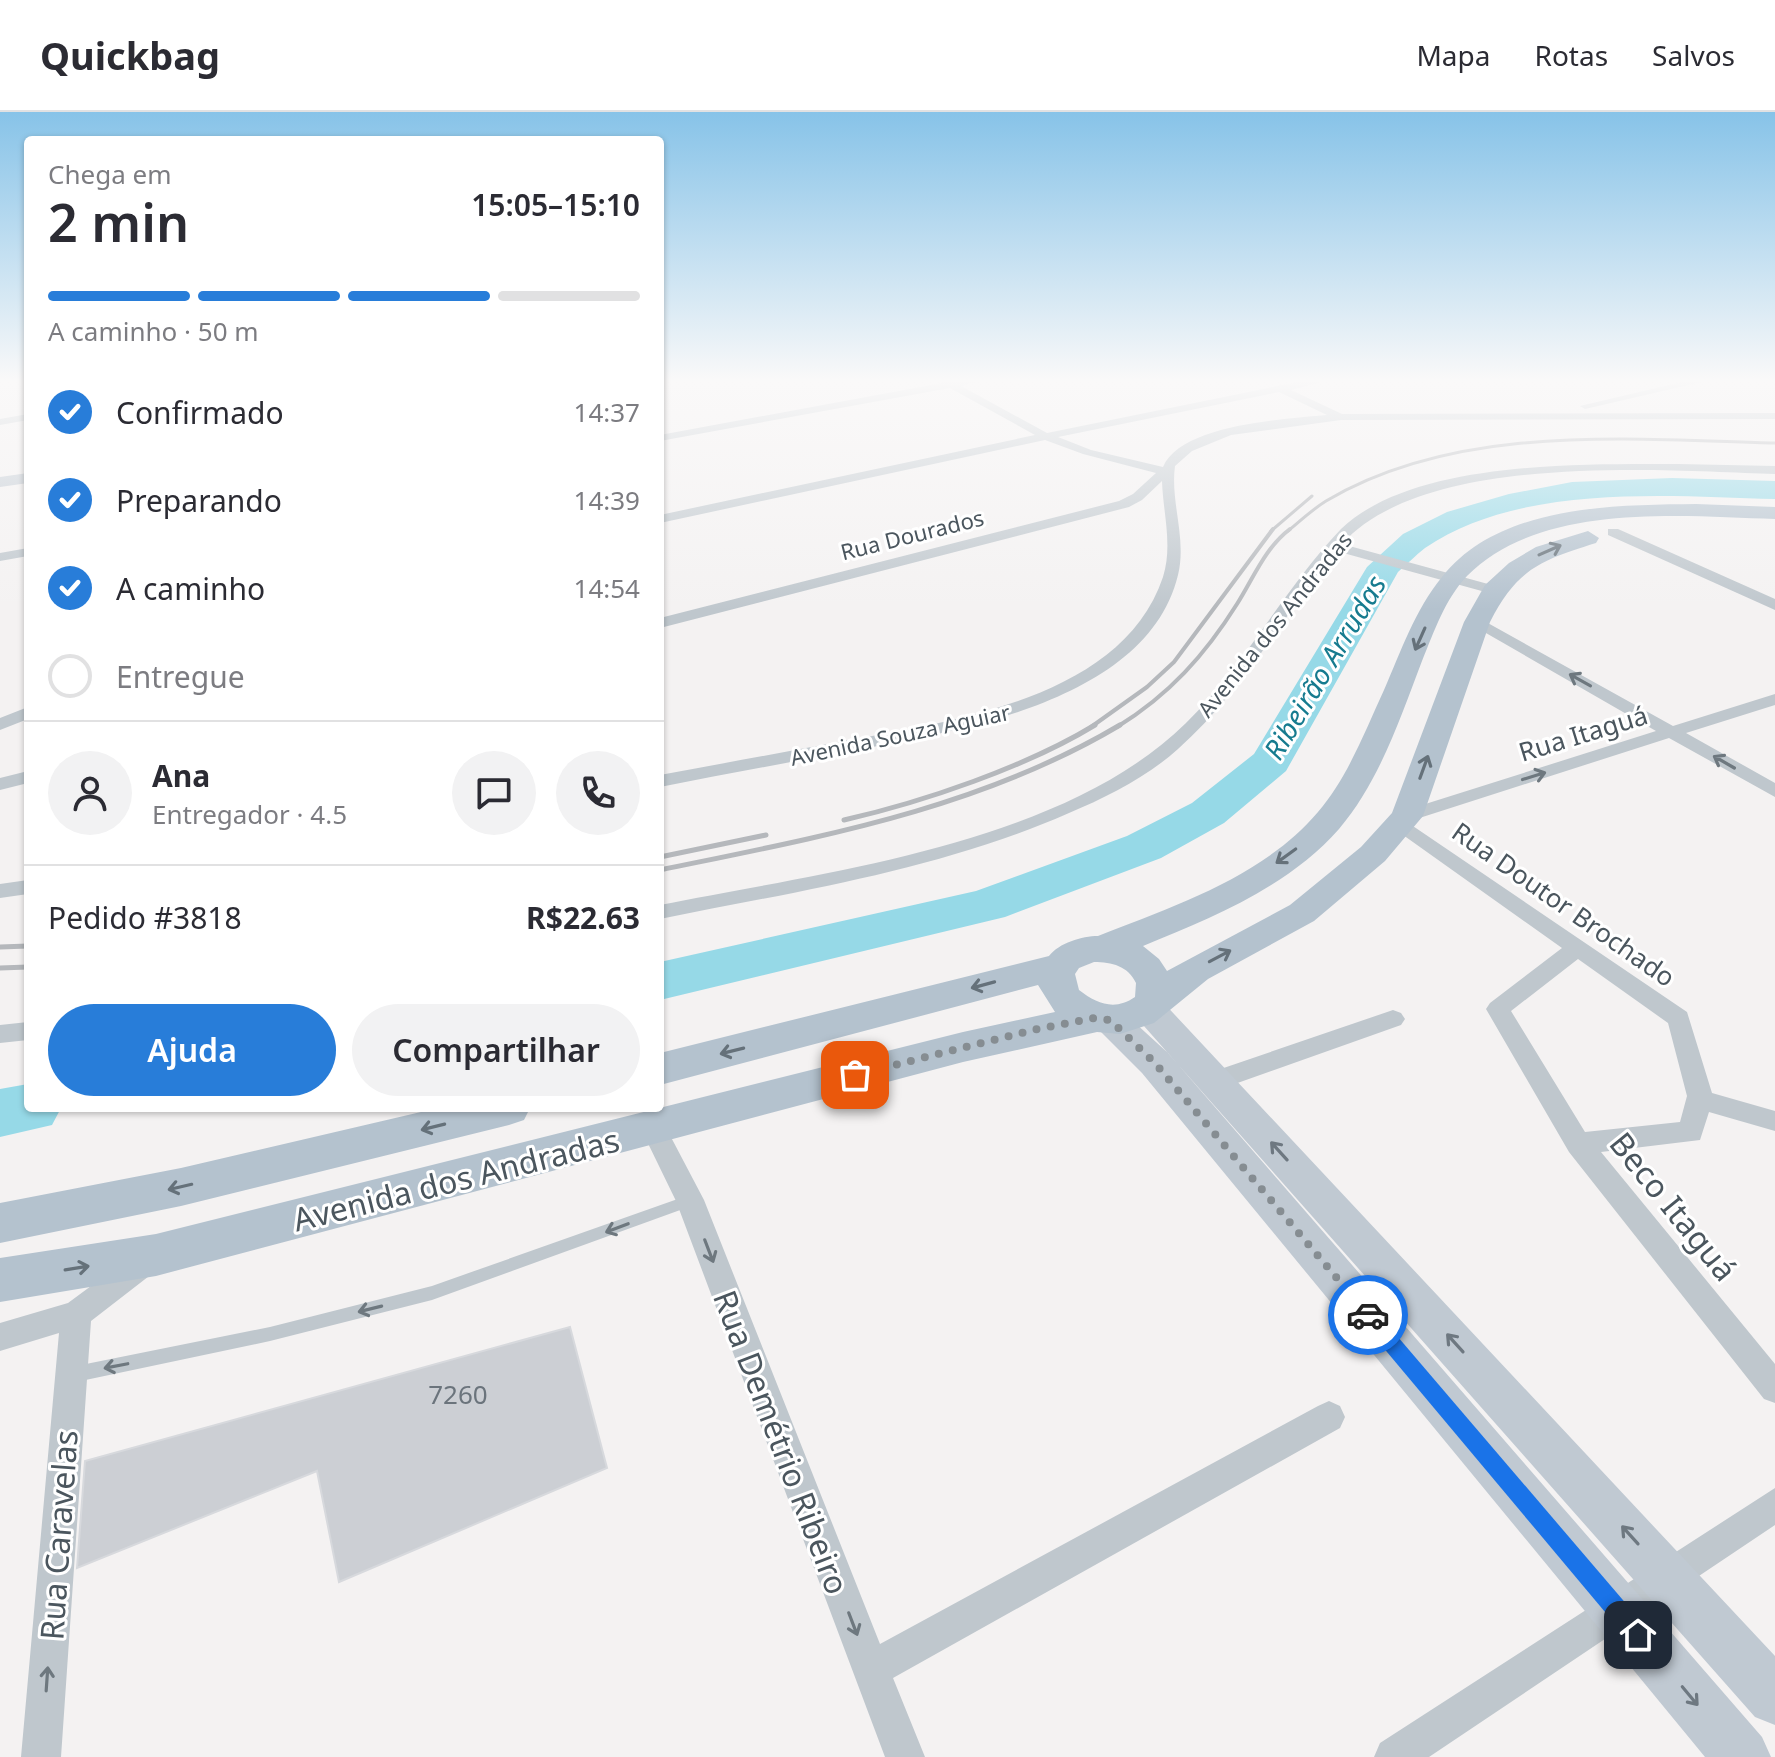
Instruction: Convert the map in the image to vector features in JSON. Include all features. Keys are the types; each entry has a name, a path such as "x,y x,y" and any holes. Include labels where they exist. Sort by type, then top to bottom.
{"main road":[{"path":"664,1068 1059,966 1076,953 1102,949 1253,881 1316,834 1351,788 1370,753 1450,573 1505,539 1564,522 1661,512 1775,513"},
{"name":"Avenida dos Andradas","path":"0,1280 156,1255 963,1047 1127,1011 1195,970 1302,913 1402,829 1477,622 1497,587 1544,552 1613,532 1660,527 1775,528"},
{"path":"1059,966 1055,983 1063,1000 1083,1014 1127,1011 1156,987 1153,976 1144,965 1118,951 1102,949"},
{"name":"Avenida dos Andradas","path":"0,1223 181,1187 492,1112"}],"street":[{"path":"664,518 949,457"},
{"path":"1106,457 1166,472 1170,461 1177,457"},
{"path":"1655,467 1688,461 1775,462"},
{"name":"Avenida dos Andradas","path":"664,911 879,866 982,840 1094,795 1145,766 1190,728 1237,677 1306,579 1346,545 1358,521 1404,498 1440,487 1544,472 1655,467 1775,470"},
{"name":"Rua Dourados","path":"664,622 1124,504 1139,498 1155,479 1166,472"},
{"name":"Avenida Souza Aguiar","path":"664,780 961,725 1004,715 1064,689 1111,659 1142,629 1172,578 1176,539 1166,472"},
{"path":"0,482 24,479"},
{"path":"1613,532 1775,605"},
{"path":"1346,545 1497,587"},
{"path":"0,557 24,553"},
{"path":"1477,622 1775,791"},
{"name":"Rua Itaguá","path":"1402,829 1672,732 1775,699"},
{"path":"0,725 24,714"},
{"path":"0,784 24,778"},
{"name":"Rua Doutor Brochado","path":"1402,829 1679,1018 1700,1095"},
{"path":"0,891 24,888"},
{"name":"Beco Itaguá","path":"1578,948 1498,1009 1578,1144 1775,1388"},
{"path":"1127,1011 1215,1081 1775,1697"},
{"path":"1127,1011 1155,1063 1742,1757"},
{"path":"1215,1081 1393,1019"},
{"path":"0,1034 24,1031"},
{"path":"1578,1144 1691,1132 1700,1095"},
{"path":"1700,1095 1701,1100 1775,1121"},
{"name":"Rua Demétrio Ribeiro","path":"654,1129 690,1200 905,1757"},
{"path":"0,1337 76,1314 156,1255"},
{"name":"Rua Caravelas","path":"41,1757 76,1314"},
{"path":"870,1670 1329,1417"},
{"path":"1394,1757 1775,1505"}],"lane":[{"path":"71,1375 270,1334 432,1293 690,1200"}],"building":[{"path":"570,1327 607,1468 339,1582 317,1471 77,1568 85,1461"}],"waterway":[{"name":"Ribeirão Arrudas","path":"664,980 987,905 1144,847 1208,813 1271,762 1384,567 1414,541 1458,519 1509,503 1572,491 1672,487 1775,490"},
{"name":"Ribeirão Arrudas","path":"0,1113 24,1109"}],"railway":[{"path":"1288,531 1326,501 1377,476 1437,457"},
{"path":"1272,530 1312,496"},
{"path":"1117,727 1153,701 1199,657 1225,623 1267,554 1290,529"},
{"path":"1091,727 1147,687 1174,662 1272,530"},
{"path":"844,820 973,782 1038,755 1095,725"},
{"path":"664,869 838,832 954,799 1066,754 1120,725"},
{"path":"664,856 766,835"},
{"path":"0,947 24,946"},
{"path":"0,968 24,967"}],"way so far":[{"path":"855,1075 1037,1029 1095,1018 1110,1020 1155,1063 1368,1315"}],"route":[{"path":"1368,1315 1638,1635"}]}
